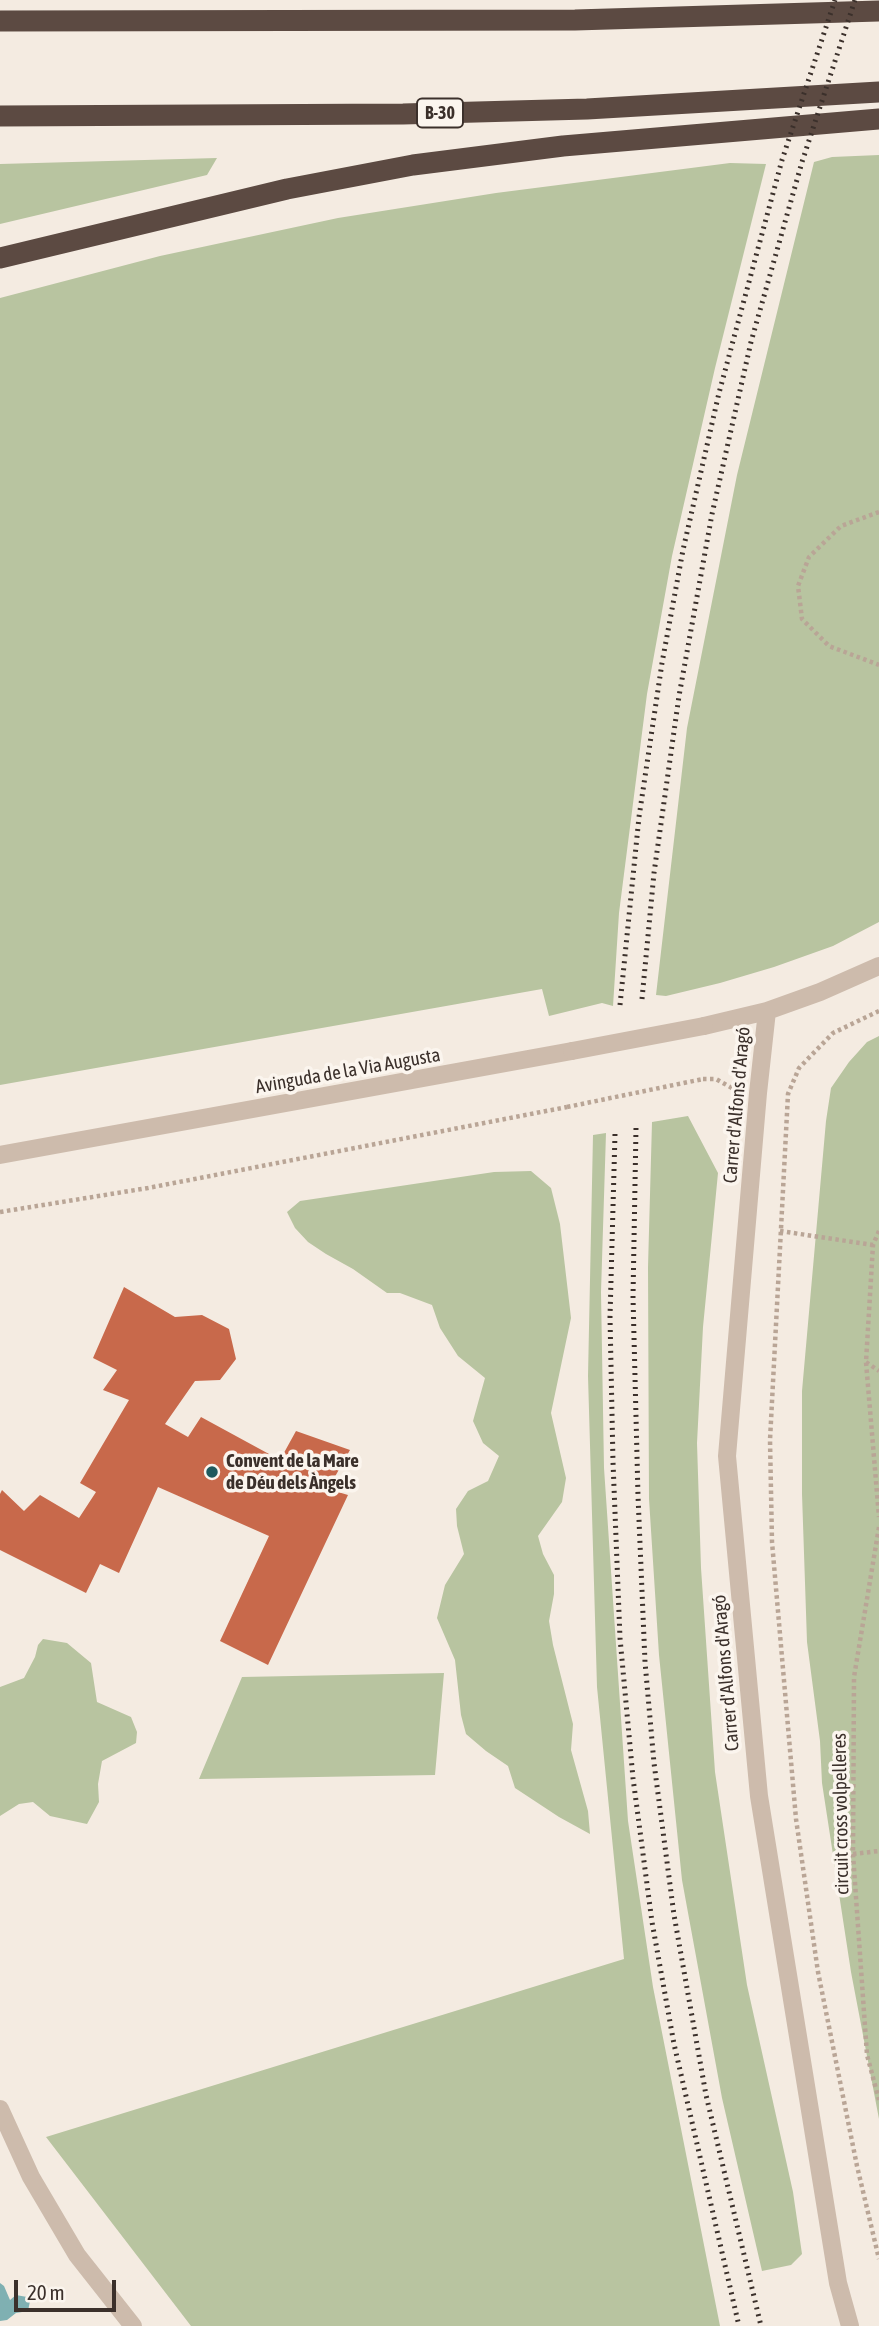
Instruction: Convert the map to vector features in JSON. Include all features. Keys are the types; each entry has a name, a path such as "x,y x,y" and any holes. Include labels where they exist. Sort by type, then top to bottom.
{"highway":[{"path":"0,21 561,20 879,11"},
{"name":"B-30","path":"0,116 180,117 456,113 587,109 879,92"},
{"path":"0,258 286,189 413,165 563,146 879,118"}],"street":[{"path":"767,1011 820,992 879,966"},
{"name":"Avinguda de la Via Augusta","path":"0,1155 572,1051 767,1011"},
{"name":"Carrer d'Alfons d'Aragó","path":"767,1011 727,1457 759,1796 838,2283 850,2326"},
{"path":"0,2109 31,2177 76,2255 133,2326"}],"path":[{"path":"879,512 841,526 809,557 798,586 802,619 829,646 879,665"},
{"path":"879,1011 833,1033 799,1068 788,1094 771,1440 772,1542 796,1819 817,1972 879,2259"},
{"path":"0,1212 148,1188 703,1079"},
{"path":"780,1231 873,1245"},
{"path":"879,1231 873,1245 866,1362 879,1517"},
{"path":"866,1362 879,1371"},
{"name":"circuit cross volpelleres","path":"879,1527 854,1677 853,1854 867,2055 879,2100"},
{"path":"853,1854 879,1851"}],"green space":[{"path":"879,155 879,922 833,946 774,967 666,996 656,995 687,728 737,475 814,162 832,157"},
{"path":"217,158 207,175 0,224 0,164"},
{"path":"730,163 766,164 672,556 647,694 619,913 613,1006 602,1003 549,1016 542,989 0,1085 0,298 160,256 338,218 496,193"},
{"path":"879,1036 879,2119 851,1972 822,1783 820,1741 807,1642 802,1391 831,1088 867,1042"},
{"path":"688,1116 718,1173 703,1327 697,1443 701,1568 715,1772 747,1985 793,2192 802,2254 791,2265 762,2271 722,2098 682,1880 659,1655 649,1499 648,1267 652,1122"},
{"path":"606,1133 601,1292 604,1468 628,1821 653,1987 720,2326 191,2326 46,2137 624,1959 597,1687 588,1376 593,1135"},
{"path":"531,1171 551,1188 560,1224 571,1318 551,1413 566,1478 562,1502 538,1536 543,1554 554,1575 549,1621 573,1724 571,1750 588,1811 590,1834 515,1788 508,1766 466,1734 461,1715 455,1660 437,1618 445,1585 464,1554 456,1509 468,1491 488,1481 499,1456 483,1443 473,1421 485,1378 458,1356 440,1328 432,1305 400,1293 387,1293 326,1254 308,1242 295,1228 287,1212 300,1201 494,1172"},
{"path":"43,1639 67,1643 91,1663 97,1702 131,1717 137,1732 136,1743 102,1761 98,1784 99,1802 87,1824 50,1816 33,1802 19,1804 0,1816 0,1687 24,1678"},
{"path":"444,1673 435,1775 199,1779 242,1677"}],"water":[{"path":"0,2283 10,2300 16,2295 27,2297 30,2301 28,2311 16,2313 7,2320 0,2321"}],"building":[{"name":"Convent de la Mare de Déu dels Àngels","path":"124,1287 175,1317 202,1315 229,1329 236,1359 220,1380 195,1381 165,1424 188,1437 201,1417 280,1460 296,1431 350,1450 328,1489 348,1495 268,1665 220,1641 269,1536 158,1487 119,1573 100,1564 86,1593 0,1550 2,1490 24,1511 40,1495 79,1518 96,1492 80,1483 129,1400 103,1390 117,1370 93,1358"}],"railway":[{"path":"620,1005 639,817 662,663 683,550 719,393 782,160 835,0"},
{"path":"642,999 654,873 679,696 712,514 751,342 802,162 855,0"},
{"path":"636,1128 633,1297 638,1496 645,1662 654,1763 674,1915 706,2095 761,2326"},
{"path":"615,1134 610,1317 613,1462 620,1638 633,1778 652,1922 674,2044 739,2326"}],"place":[{"name":"Convent de la Mare de Déu dels Àngels","path":"212,1472"}]}
